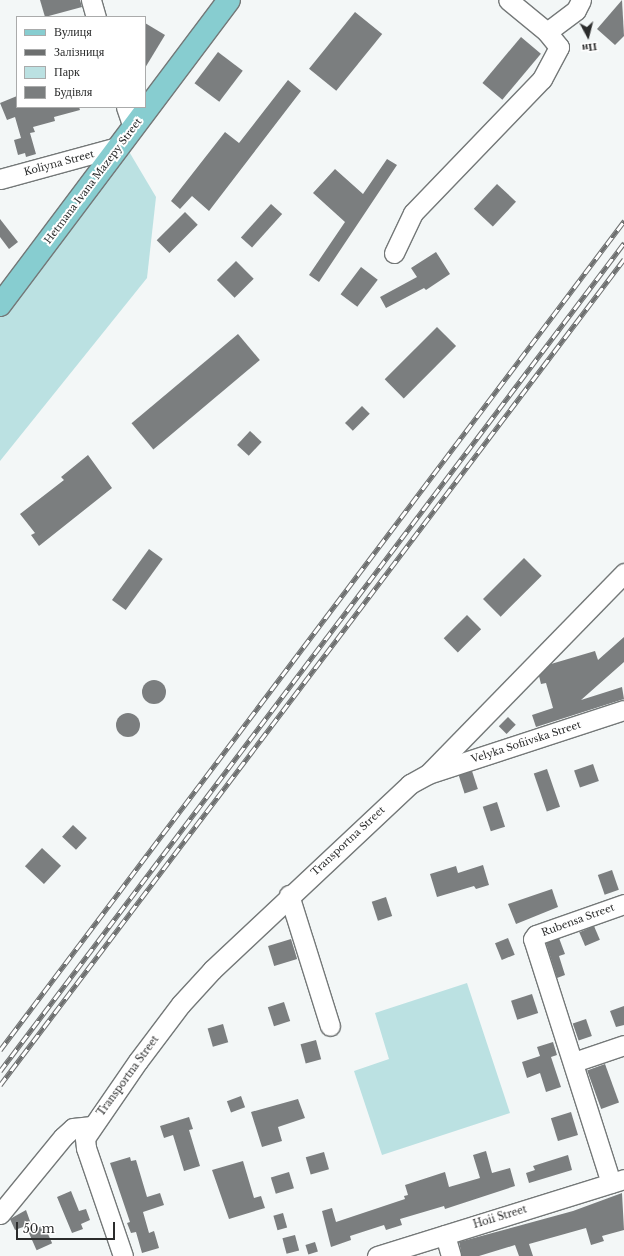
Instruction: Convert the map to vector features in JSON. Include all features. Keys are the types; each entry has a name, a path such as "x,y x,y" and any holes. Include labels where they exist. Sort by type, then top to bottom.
{"main road":[{"name":"Hetmana Ivana Mazepy Street","path":"0,305 229,0"}],"street":[{"path":"91,0 96,16"},
{"path":"394,253 413,213 542,79 559,47 547,32 508,0"},
{"path":"547,32 576,10 581,0"},
{"path":"126,108 133,127"},
{"name":"Koliyna Street","path":"0,179 117,148"},
{"name":"Transportna Street","path":"123,1256 86,1148 85,1138 92,1126 181,1004 212,970 289,895 410,784 428,774 624,573"},
{"name":"Velyka Sofiivska Street","path":"428,774 624,710"},
{"path":"289,895 330,1026"},
{"name":"Rubensa Street","path":"574,1062 533,939 536,935 624,904"},
{"path":"618,1180 574,1062 624,1045"},
{"name":"Transportna Street","path":"0,1214 63,1137 73,1128 92,1126"},
{"name":"Hoii Street","path":"377,1256 618,1180"},
{"path":"445,1235 451,1256"}],"green space":[{"path":"121,138 156,197 147,278 0,461 0,302"},
{"path":"467,983 510,1113 382,1155 354,1071 389,1059 375,1013"}],"building":[{"path":"40,0 80,0 82,7 45,16"},
{"path":"622,0 624,36 615,45 597,29"},
{"path":"355,12 382,34 336,91 309,69"},
{"path":"146,24 165,35 146,66"},
{"path":"521,37 541,54 502,100 482,83"},
{"path":"218,52 243,71 219,102 195,83"},
{"path":"288,80 301,91 209,211 192,196 180,209 171,201 225,132 239,143"},
{"path":"16,96 16,108 79,108 80,110 54,117 55,121 33,127 35,132 30,133 36,154 26,157 25,153 18,155 14,140 21,138 15,117 7,120 0,103"},
{"path":"387,159 397,165 319,282 309,275 345,222 313,193 335,169 363,194"},
{"path":"497,184 516,202 493,227 474,209"},
{"path":"271,204 282,214 252,247 241,237"},
{"path":"185,212 198,225 169,253 157,240"},
{"path":"0,219 18,242 9,249 0,237"},
{"path":"436,252 450,274 426,290 424,288 386,308 380,297 417,277 411,268"},
{"path":"236,261 254,279 235,298 217,280"},
{"path":"361,267 378,280 357,307 341,294"},
{"path":"437,327 456,346 404,398 385,379"},
{"path":"238,334 260,360 153,449 132,423"},
{"path":"362,406 370,414 353,431 345,423"},
{"path":"250,431 262,442 249,456 237,445"},
{"path":"88,455 112,488 39,546 31,535 35,533 20,514 64,480 61,477"},
{"path":"149,549 163,559 126,610 112,600"},
{"path":"524,558 542,576 501,617 483,599"},
{"path":"467,615 481,629 458,652 444,638"},
{"path":"624,637 624,662 581,700 622,687 624,699 536,727 532,715 553,708 546,683 541,684 539,676 551,664 595,651 598,660"},
{"path":"154,680 163,683 166,692 163,701 154,704 145,701 142,692 145,683"},
{"path":"128,713 137,716 140,725 137,734 128,737 119,734 116,725 119,716"},
{"path":"508,717 516,725 507,734 499,726"},
{"path":"593,764 599,781 580,788 574,771"},
{"path":"547,769 560,807 547,811 534,774"},
{"path":"472,771 478,789 465,793 459,775"},
{"path":"497,802 505,827 491,831 483,807"},
{"path":"73,825 87,838 76,850 62,837"},
{"path":"42,848 61,866 44,884 25,866"},
{"path":"483,865 489,885 476,889 474,886 437,897 430,874 456,866 458,873"},
{"path":"612,870 619,890 605,895 598,875"},
{"path":"552,889 558,907 516,924 508,904"},
{"path":"386,897 392,916 378,921 372,902"},
{"path":"594,926 600,940 585,946 579,932"},
{"path":"508,938 515,955 502,960 495,943"},
{"path":"559,938 565,954 559,956 565,975 557,978 546,943"},
{"path":"291,939 297,959 274,966 268,946"},
{"path":"532,994 538,1013 517,1020 511,1001"},
{"path":"284,1002 290,1021 274,1026 268,1007"},
{"path":"624,1006 624,1025 616,1027 610,1011"},
{"path":"586,1019 592,1036 579,1041 573,1024"},
{"path":"223,1024 228,1042 213,1047 208,1028"},
{"path":"316,1040 321,1059 306,1063 301,1044"},
{"path":"553,1042 557,1055 551,1057 561,1087 546,1092 540,1073 527,1078 522,1062 540,1056 537,1047"},
{"path":"605,1064 619,1103 601,1109 587,1070"},
{"path":"241,1096 245,1107 231,1112 227,1101"},
{"path":"298,1099 305,1118 278,1127 282,1141 262,1147 251,1112"},
{"path":"571,1112 578,1135 558,1141 551,1118"},
{"path":"189,1117 193,1129 189,1130 200,1166 184,1171 173,1135 164,1138 160,1126"},
{"path":"486,1151 492,1173 510,1168 515,1186 445,1209 444,1206 400,1219 402,1225 386,1230 384,1225 350,1236 351,1240 331,1247 322,1211 332,1208 336,1222 405,1199 404,1196 408,1195 405,1185 445,1172 449,1187 480,1178 473,1155"},
{"path":"324,1152 329,1169 311,1175 306,1157"},
{"path":"568,1155 572,1170 529,1183 526,1173 535,1170 533,1166"},
{"path":"130,1157 131,1161 136,1160 147,1197 160,1193 164,1205 143,1212 149,1233 154,1231 159,1248 142,1253 136,1232 131,1233 127,1223 130,1222 110,1163"},
{"path":"243,1161 254,1198 261,1196 265,1208 229,1219 212,1170"},
{"path":"289,1172 294,1188 276,1194 271,1178"},
{"path":"71,1191 79,1211 86,1209 90,1220 81,1224 83,1229 72,1233 57,1197"},
{"path":"622,1193 624,1230 602,1236 604,1241 591,1245 586,1228 529,1244 533,1256 519,1256 515,1245 479,1256 462,1256 459,1242 573,1211"},
{"path":"26,1210 31,1224 15,1230 10,1219"},
{"path":"283,1213 287,1227 278,1230 273,1216"},
{"path":"44,1225 52,1243 37,1250 28,1232"},
{"path":"295,1235 299,1250 287,1254 282,1238"},
{"path":"315,1242 318,1252 308,1254 305,1245"}],"railway":[{"path":"0,1050 624,221"},
{"path":"0,1071 624,243"},
{"path":"0,1085 624,259"}]}
